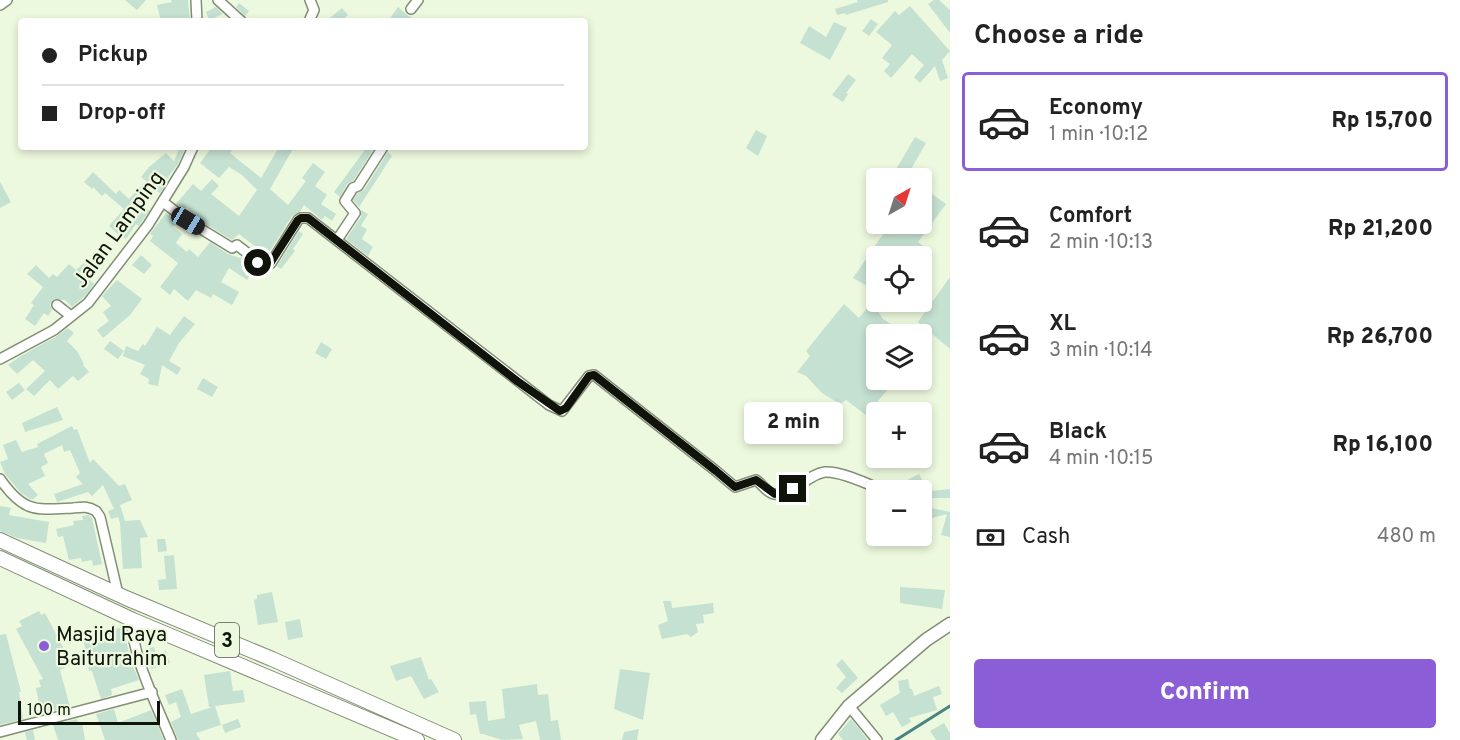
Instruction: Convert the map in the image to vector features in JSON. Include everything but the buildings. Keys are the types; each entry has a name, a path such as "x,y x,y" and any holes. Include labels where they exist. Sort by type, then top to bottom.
{"main road":[{"name":"3","path":"0,540 118,594 454,740"},
{"name":"3","path":"0,558 133,620 417,740"},
{"path":"822,740 849,706 926,640 950,624"},
{"path":"266,676 272,659"}],"street":[{"path":"0,5 7,0"},
{"path":"196,0 197,18"},
{"path":"218,0 238,18"},
{"path":"310,0 314,10 310,18"},
{"path":"411,9 418,0"},
{"name":"Jalan Lamping","path":"0,359 54,330 88,303 148,225 184,167 192,150"},
{"path":"337,240 355,213 345,201 353,188 360,184 381,150"},
{"path":"163,202 188,221 232,248 237,245 265,267 269,265 301,218 308,218 517,381 560,411 564,410 589,376 593,375 735,487 756,480 772,494 780,494 819,473 829,472 866,483"},
{"path":"57,305 71,316"},
{"path":"0,478 20,502 39,510 84,507 96,511 100,517 118,594"},
{"path":"133,620 131,632 171,740"},
{"path":"0,732 152,692"},
{"path":"849,706 877,740"}],"waterway":[{"path":"896,740 950,706"}],"place":[{"name":"Masjid Raya Baiturrahim","path":"44,646"}],"route":[{"path":"258,263 267,267 298,220 308,218 549,405 562,411 589,376 594,375 716,471 731,486 739,487 756,480 772,494 780,494 793,489"}]}
